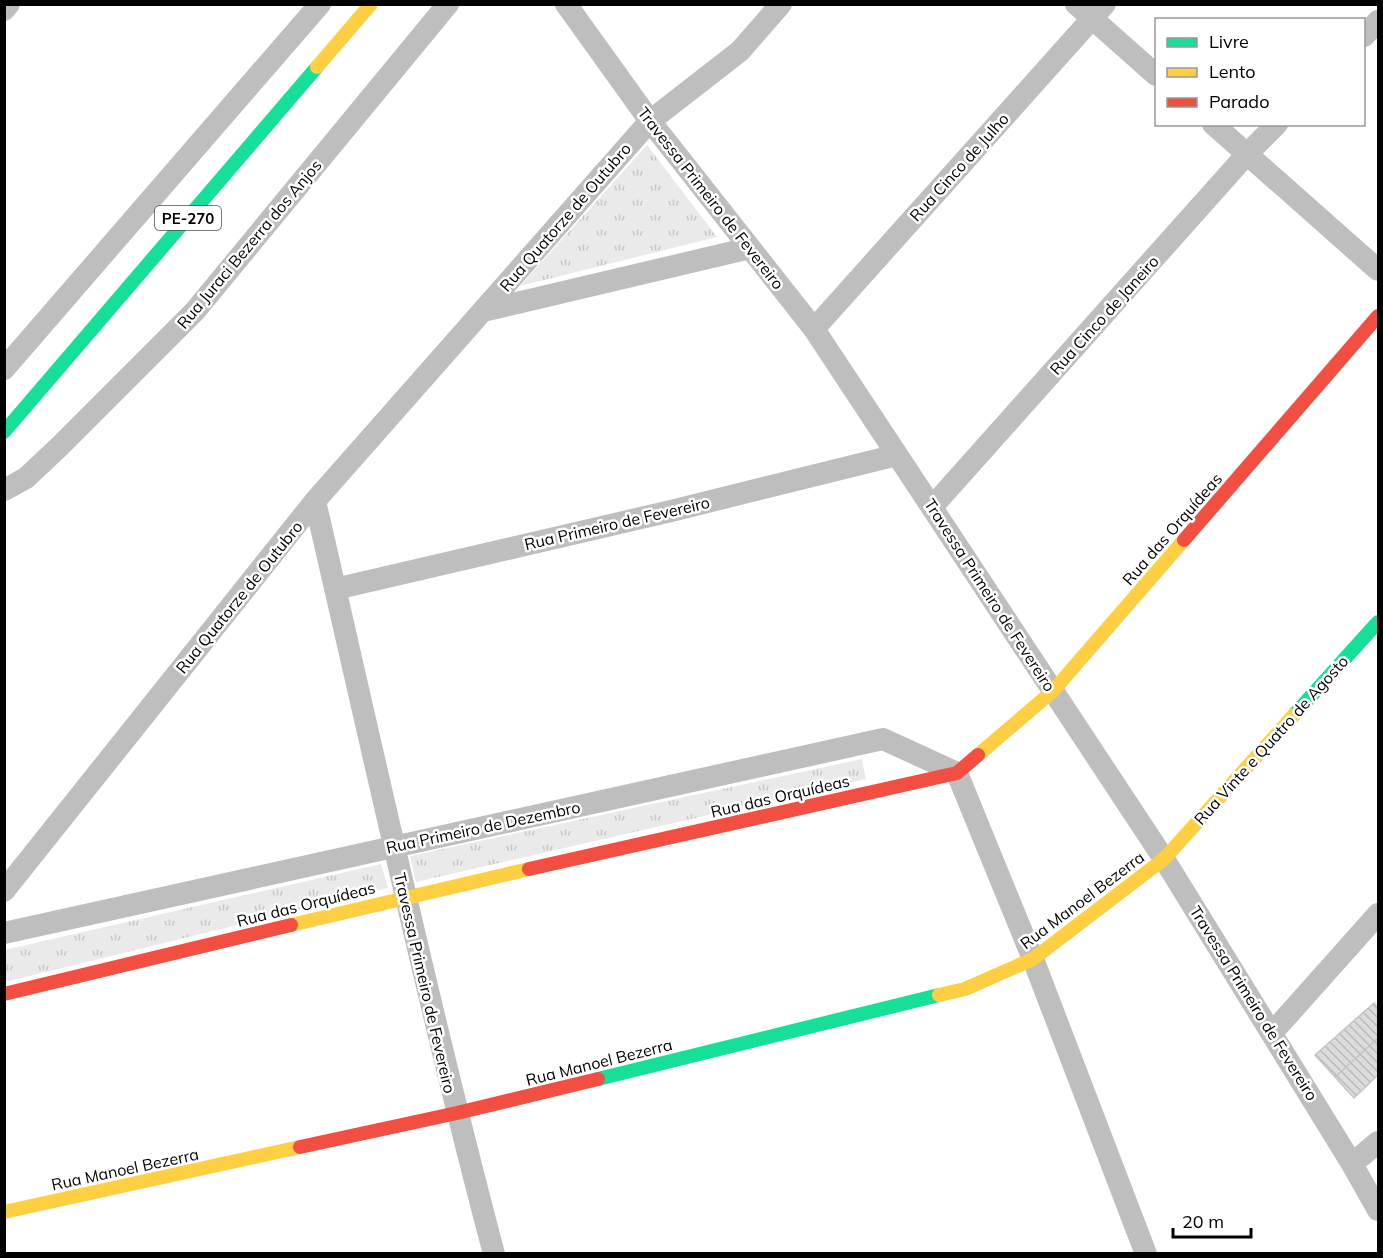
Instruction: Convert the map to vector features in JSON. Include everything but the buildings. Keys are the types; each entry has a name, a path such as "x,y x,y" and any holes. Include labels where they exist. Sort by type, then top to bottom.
{"street":[{"path":"4,10 9,4"},
{"path":"4,369 320,4"},
{"name":"PE-270","path":"4,432 371,4"},
{"name":"Rua Juraci Bezerra dos Anjos","path":"4,490 26,478 195,311 448,4"},
{"name":"Travessa Primeiro de Fevereiro","path":"566,4 650,120 814,329 1164,859 1378,1210"},
{"name":"Rua Quatorze de Outubro","path":"4,891 315,501 650,120 740,51 782,4"},
{"path":"1091,9 1155,74"},
{"name":"Rua Cinco de Julho","path":"814,329 1091,9"},
{"path":"1365,35 1378,21"},
{"path":"1215,126 1378,270"},
{"name":"Rua Cinco de Janeiro","path":"932,507 1247,154 1275,126"},
{"name":"Rua Quatorze de Outubro","path":"483,310 750,248"},
{"name":"Rua das Orquídeas","path":"4,994 405,897 957,773 1053,690 1378,316"},
{"name":"Rua Primeiro de Fevereiro","path":"335,589 671,511 897,455"},
{"name":"Travessa Primeiro de Fevereiro","path":"315,501 393,847 457,1113 494,1254"},
{"name":"Rua Vinte e Quatro de Agosto","path":"1164,859 1378,622"},
{"name":"Rua Primeiro de Dezembro","path":"4,933 883,739 957,773"},
{"path":"957,773 1033,959 1146,1254"},
{"name":"Rua Manoel Bezerra","path":"4,1212 457,1113 965,988 1033,959 1164,859"},
{"path":"1272,1033 1378,915"},
{"path":"1352,1164 1378,1142"}],"green space":[{"path":"647,145 717,237 520,286"},
{"path":"862,759 866,779 416,882 410,856"},
{"path":"381,864 388,888 5,982 4,950"}],"traffic: fast":[{"path":"4,432 317,67"},
{"path":"1294,715 1378,622"},
{"path":"598,1079 939,995"}],"traffic: slow":[{"path":"317,67 371,4"},
{"path":"978,755 1053,691 1184,540"},
{"path":"939,995 965,989 1033,959 1164,859 1294,715"},
{"path":"291,925 529,869"},
{"path":"4,1212 300,1147"}],"traffic: jam":[{"path":"1184,540 1378,316"},
{"path":"529,869 957,773 978,755"},
{"path":"4,994 291,925"},
{"path":"300,1147 598,1079"}]}
